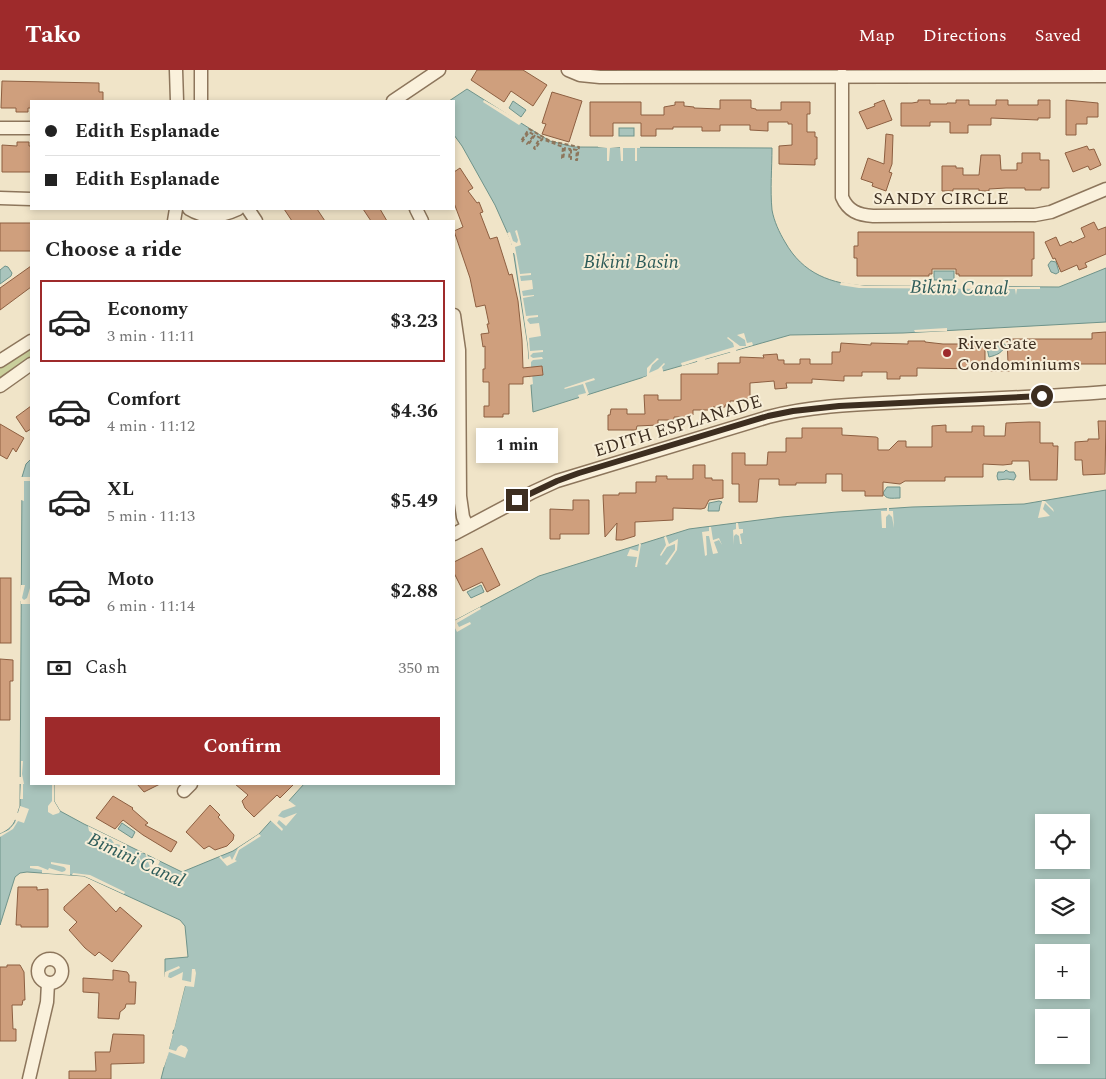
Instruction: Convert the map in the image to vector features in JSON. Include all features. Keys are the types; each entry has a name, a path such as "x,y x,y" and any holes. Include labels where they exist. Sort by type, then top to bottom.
{"street":[{"path":"176,70 177,100"},
{"path":"201,70 201,100"},
{"path":"394,100 439,70"},
{"path":"568,70 590,76 1106,76"},
{"name":"SANDY CIRCLE","path":"842,75 842,197 847,207 858,214 873,216 1035,215 1051,212 1106,189"},
{"path":"0,128 30,128"},
{"path":"0,198 30,198"},
{"path":"194,213 212,216 234,210"},
{"path":"455,322 459,350 460,496 463,517 467,526"},
{"path":"0,361 30,342"},
{"path":"0,386 30,365"},
{"name":"EDITH ESPLANADE","path":"455,533 533,492 579,473 768,416 1106,392"},
{"path":"38,960 51,960 60,967 61,975 59,978 52,983 48,983 41,980 39,976 38,960"},
{"path":"29,1079 47,1002 48,983"}],"path":[{"path":"529,129 550,140 579,147 577,160 577,150 572,149 571,159 569,160 570,149 565,148 563,159 563,147 542,139 535,149 540,138 535,135 528,145 534,135 529,132 521,141 529,129"}],"green space":[{"path":"30,348 30,361 0,381 0,368"}],"water":[{"name":"Bikini Basin","path":"467,89 550,141 574,147 772,148 771,202 777,226 792,253 800,262 819,275 841,283 866,286 1059,287 1106,268 1106,322 903,333 790,335 663,371 533,412 528,346 512,243 495,205 455,136 455,100 450,100"},
{"path":"513,101 526,110 521,117 509,108"},
{"path":"619,128 634,128 634,136 619,136"},
{"path":"1051,261 1056,262 1059,272 1056,274 1051,272 1048,265"},
{"path":"5,266 12,273 11,276 0,284 0,270"},
{"path":"934,271 954,271 954,280 934,280"},
{"path":"998,341 1006,345 999,353 989,357 987,348 995,345"},
{"name":"Bimini Canal","path":"30,460 30,785 54,785 54,801 60,811 182,872 233,851 259,834 303,785 455,785 455,620 539,576 689,529 837,512 912,507 1024,504 1106,490 1106,1079 161,1079 186,982 165,977 165,959 188,957 185,926 180,920 84,876 27,872 20,873 15,877 0,925 0,834 12,826 20,806 22,477 26,464"},
{"path":"1006,470 1014,472 1016,476 1014,480 998,480 998,472"},
{"path":"887,487 900,487 900,498 886,497 883,493"},
{"path":"722,502 719,511 708,511 709,503"},
{"path":"481,585 484,592 471,598 467,592"},
{"path":"122,823 135,832 132,838 118,829"}],"pier":[{"path":"484,100 522,122 519,125 483,102"},
{"path":"598,145 640,145 640,148 637,148 637,161 635,161 635,148 623,148 623,161 621,161 620,147 610,148 609,161 607,161 607,148 598,147"},
{"path":"517,230 521,245 515,247 520,274 531,273 531,275 520,276 521,281 532,280 533,289 522,291 523,296 534,295 523,298 526,316 538,315 538,317 527,320 530,324 539,323 541,336 529,338 530,351 543,350 543,352 533,353 530,356 533,358 542,357 543,359 531,362 531,370 542,366 543,375 536,376 535,373 532,373 533,384 530,385 530,368 527,368 526,360 529,359 528,346 515,255 511,253 510,245 512,245 507,233 510,232 513,241 517,243 515,231"},
{"path":"841,282 866,286 976,286 976,284 991,284 991,287 1040,287 1040,289 1017,289 1016,295 1015,289 1008,289 1004,294 1006,289 859,288 840,285"},
{"path":"947,328 947,331 915,332 914,330"},
{"path":"744,333 747,343 752,342 753,345 736,350 737,352 731,354 730,352 705,359 706,361 698,364 697,361 682,366 681,363 734,347 728,337 740,346 746,346 745,340 737,335"},
{"path":"657,358 659,359 652,365 649,373 658,369 664,363 662,367 664,374 643,380 642,378 647,376 647,368"},
{"path":"594,378 595,380 585,383 589,394 580,400 578,395 586,393 583,384 564,388"},
{"path":"21,477 30,477 30,481 24,481 24,501 21,500"},
{"path":"1042,501 1045,501 1054,512 1045,503 1043,509 1050,516 1038,518"},
{"path":"887,508 889,508 889,511 893,511 894,528 892,517 889,514 886,517 886,528 882,528 881,511 887,511"},
{"path":"736,523 738,523 739,529 743,529 743,533 740,534 742,544 740,544 739,536 736,534 734,536 734,545 733,530 736,529"},
{"path":"709,527 711,527 713,540 719,538 722,545 719,540 714,542 718,553 713,554 709,536 706,536 707,555 705,556 702,532 709,531"},
{"path":"666,536 669,544 678,539 677,550 667,565 665,564 675,550 675,544 667,547 661,556 666,545 664,537"},
{"path":"639,544 641,544 637,567 635,567 637,557 627,556 630,549 638,551"},
{"path":"21,585 25,585 22,598 24,600 27,598 30,588 30,604 21,604 21,601 19,601"},
{"path":"480,607 481,609 457,623 459,627 470,622 471,624 457,632 455,620"},
{"path":"21,761 23,761 23,799 20,799 21,784 18,784 18,777 21,777"},
{"path":"52,785 54,785 54,801 60,811 53,815 48,812 48,806 52,801"},
{"path":"288,800 296,806 282,811 278,816 284,818 297,813 286,826 279,820 277,823 283,829 282,831 270,820"},
{"path":"20,806 29,809 24,823 18,821 13,829 0,837 0,834 9,830 15,823 16,820 13,819 16,812 18,813"},
{"path":"88,826 127,845 124,850 119,848 120,845 117,844 109,846 97,843 110,845 114,843 111,839 100,837 89,831"},
{"path":"259,834 261,836 239,850 235,860 237,861 227,866 219,857 221,856 223,859 230,856 232,860 238,848"},
{"path":"139,851 145,853 141,853 139,856 143,865 138,856"},
{"path":"145,853 150,863 155,858 160,861 156,870 150,867"},
{"path":"51,862 70,865 70,875 42,873 42,870 30,868 30,866 38,866 48,870 49,868 62,872 65,871 64,867 51,864"},
{"path":"73,873 90,875 125,892 124,894 84,876 72,875"},
{"path":"179,966 180,968 169,973 168,977 171,978 183,972 182,980 191,982 192,969 195,969 196,973 194,987 185,986 174,1030 172,1029 183,983 164,979 165,972"},
{"path":"171,1033 173,1034 169,1049 176,1051 181,1045 188,1050 185,1058 169,1052 164,1067 162,1067"}],"building":[{"path":"477,70 523,70 547,85 533,106 511,91 504,102 471,80"},
{"path":"2,81 99,83 99,92 103,92 103,100 30,100 28,112 16,112 16,108 1,108"},
{"path":"552,92 582,101 569,142 542,134 546,124 542,123"},
{"path":"720,100 751,100 751,108 756,110 781,110 781,102 810,102 810,114 807,114 807,132 815,132 815,137 817,137 817,159 815,159 815,165 779,164 779,146 792,145 792,124 788,124 788,122 768,122 768,131 750,130 750,125 720,125 720,131 702,131 702,127 673,127 673,129 656,129 656,136 641,136 641,123 613,123 613,136 590,136 590,102 641,102 641,115 664,115 664,107 675,105 675,102 684,102 684,106 694,108 720,109"},
{"path":"884,100 892,120 867,129 859,112 875,106 874,104"},
{"path":"918,100 930,100 930,104 947,104 956,103 956,100 969,100 969,105 996,105 996,100 1008,100 1008,105 1038,105 1038,100 1050,100 1050,118 1038,118 1038,120 991,118 991,125 968,125 968,133 950,133 950,122 930,122 930,126 901,126 901,103 918,102"},
{"path":"1066,100 1098,103 1098,117 1087,117 1087,124 1076,124 1076,135 1066,135"},
{"path":"886,134 893,135 892,164 889,172 892,173 886,191 872,186 873,183 861,179 868,158 884,164"},
{"path":"17,142 29,142 30,172 2,172 2,145 17,146"},
{"path":"1087,146 1089,150 1094,149 1101,165 1090,170 1088,166 1073,172 1065,153"},
{"path":"1022,153 1040,153 1040,160 1049,160 1049,188 1041,188 1041,190 1006,188 989,189 989,191 953,189 953,191 942,191 942,166 963,168 963,175 979,175 981,155 1000,155 1001,170 1017,170 1017,163 1022,163"},
{"path":"460,168 473,188 468,191 477,203 479,202 483,212 480,213 490,239 497,237 509,275 512,274 518,301 523,368 542,366 543,375 523,377 523,384 509,384 509,414 503,414 503,417 484,417 484,406 489,406 489,382 483,382 485,346 483,347 481,334 489,333 487,324 489,324 485,305 476,307 470,278 455,234 455,231 463,227 455,206 455,171"},
{"path":"285,210 318,210 324,220 291,220"},
{"path":"364,210 381,210 386,220 370,220"},
{"path":"1094,222 1098,230 1106,227 1106,254 1085,263 1087,267 1079,270 1077,265 1061,272 1045,242 1056,237 1060,246 1071,241 1072,243 1085,237 1081,228"},
{"path":"0,223 30,223 30,251 0,251"},
{"path":"858,232 1034,232 1032,276 959,276 959,274 956,274 956,269 932,269 932,274 929,274 929,276 857,276 857,258 854,258 854,246 858,246"},
{"path":"30,267 30,288 0,310 0,288"},
{"path":"1106,332 1106,364 1064,364 1064,370 1055,370 1055,366 1010,364 1010,371 917,368 917,376 900,376 900,379 887,379 887,372 862,372 862,376 844,376 844,381 812,379 812,383 786,383 787,388 775,389 774,381 750,383 750,398 744,399 744,401 730,401 730,405 713,407 713,410 693,410 693,415 688,415 688,417 674,417 674,420 658,420 658,425 637,426 636,430 608,430 608,415 610,415 611,409 627,409 627,414 645,414 644,395 658,395 658,400 681,400 681,374 718,374 718,363 740,363 740,357 764,358 763,355 777,354 778,360 784,360 784,364 800,364 800,359 810,359 810,364 832,364 832,352 840,352 841,343 871,345 871,343 908,344 908,341 925,341 943,344 985,344 985,363 1008,363 1007,339 1092,339 1092,333"},
{"path":"30,407 30,430 26,432 16,417"},
{"path":"1098,421 1106,421 1105,474 1083,475 1082,460 1075,460 1075,442 1099,439"},
{"path":"1040,422 1040,443 1053,443 1053,446 1058,446 1057,480 1030,480 1029,461 1012,461 1012,464 1003,465 983,464 983,477 945,477 945,481 905,481 900,484 883,482 883,496 865,496 865,491 842,491 842,474 826,474 826,483 796,483 796,485 779,485 779,479 759,479 757,502 739,502 739,484 732,484 732,453 745,453 745,465 767,465 768,452 786,452 786,438 802,438 802,428 842,428 842,435 876,437 878,438 878,450 889,450 898,441 906,441 906,447 932,447 932,426 946,425 946,432 972,432 972,426 984,426 984,436 1005,436 1006,423"},
{"path":"0,424 24,438 16,452 13,448 7,459 0,455"},
{"path":"693,465 705,465 705,478 723,480 723,498 709,500 705,508 701,509 673,508 673,520 635,522 635,536 622,540 616,540 617,523 605,537 603,495 636,493 636,482 656,482 656,476 667,476 667,479 693,479"},
{"path":"573,500 589,500 589,534 560,534 560,539 550,539 550,509 573,510"},
{"path":"482,548 500,585 487,592 482,582 463,591 455,575 455,562"},
{"path":"0,578 11,578 11,643 0,643"},
{"path":"0,659 13,660 13,681 10,681 10,720 0,720"},
{"path":"138,785 158,785 144,792"},
{"path":"236,785 293,785 280,798 277,795 254,817 245,808 242,801 248,795"},
{"path":"113,796 133,808 148,823 145,825 177,842 171,852 123,820 115,829 96,818"},
{"path":"210,805 220,815 218,817 234,835 233,840 227,846 215,850 209,846 204,849 186,832"},
{"path":"89,884 116,912 120,907 142,926 112,962 99,952 95,956 69,930 77,922 64,910 64,907"},
{"path":"18,887 37,887 37,890 48,889 48,927 21,927 21,925 16,925"},
{"path":"7,965 20,965 24,972 25,1000 23,1000 22,1005 12,1005 13,1029 16,1029 16,1041 0,1041 0,967 7,967"},
{"path":"113,970 127,972 129,982 136,982 135,1004 126,1004 125,1008 120,1012 119,1019 98,1018 99,993 83,992 83,978 113,980"},
{"path":"113,1034 144,1035 144,1063 111,1064 111,1079 69,1079 69,1071 96,1071 95,1052 110,1052"}],"place":[{"name":"RiverGate Condominiums","path":"947,353"}],"route":[{"path":"517,500 579,473 768,416 793,411 831,406 1042,396"}],"water label":[{"name":"Bikini Canal","path":"959,288"}]}
